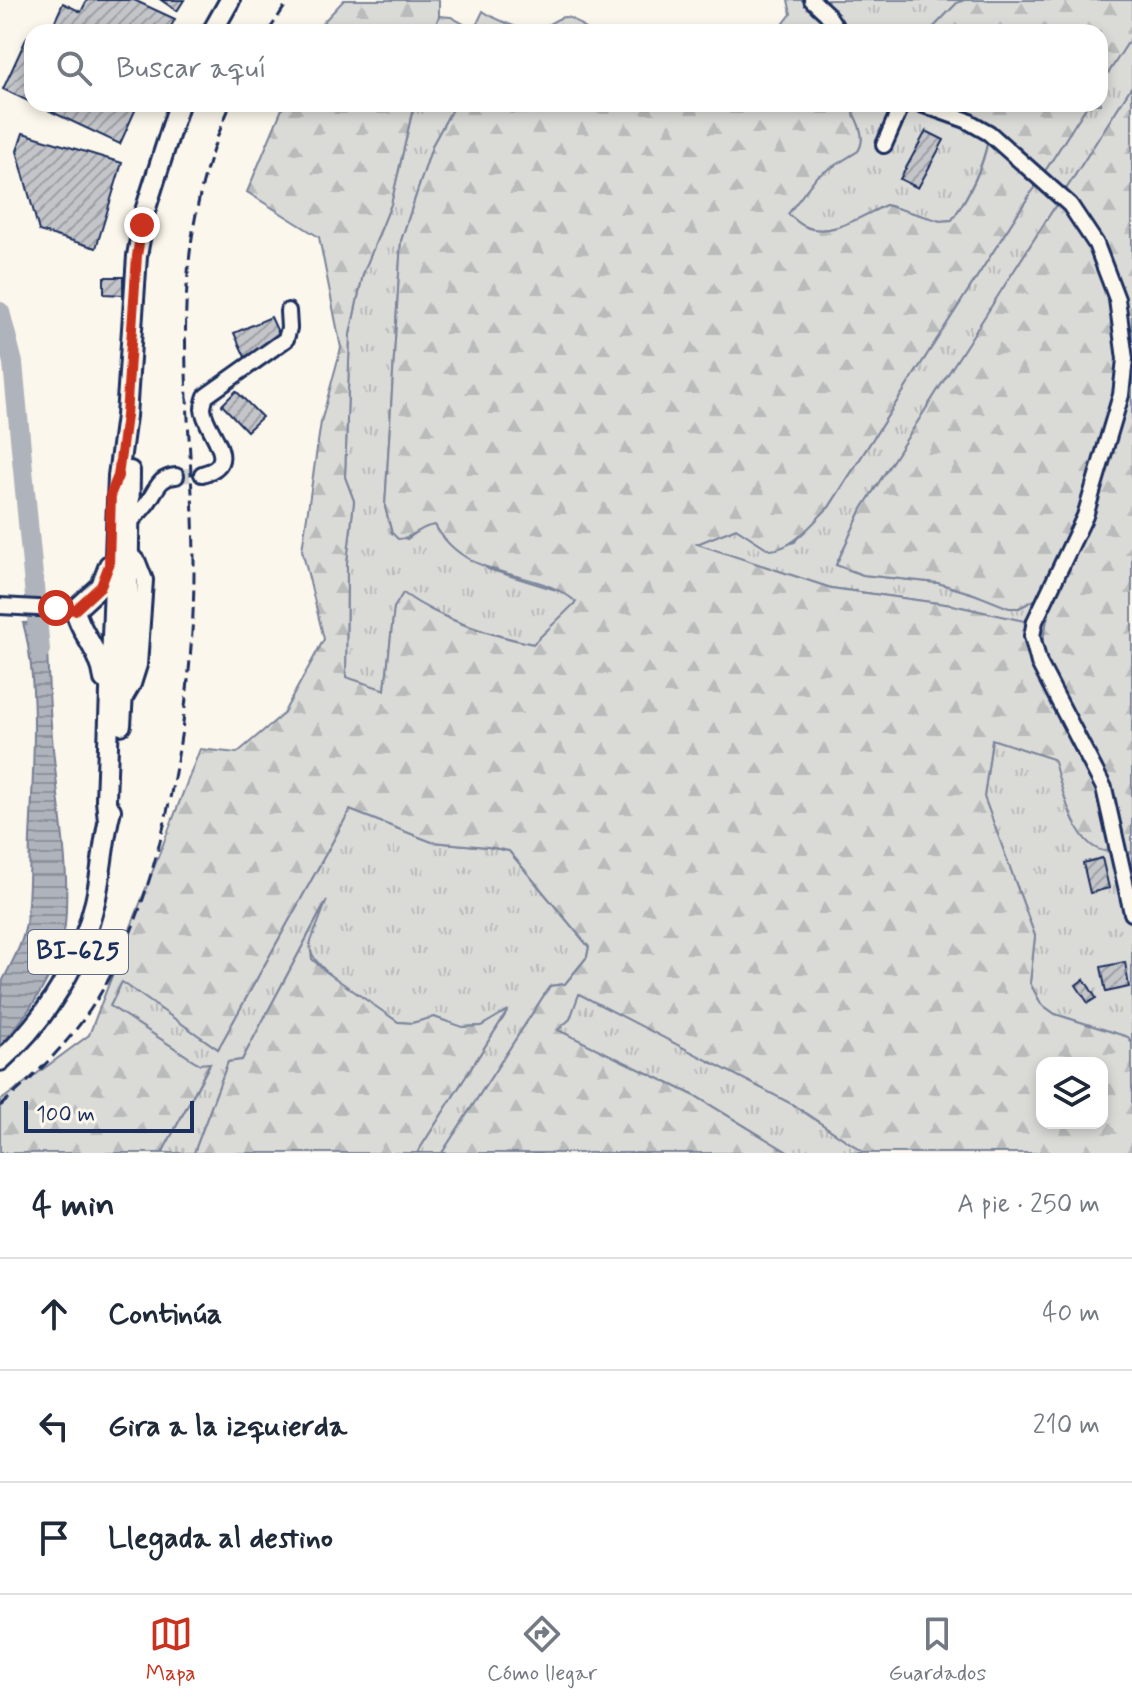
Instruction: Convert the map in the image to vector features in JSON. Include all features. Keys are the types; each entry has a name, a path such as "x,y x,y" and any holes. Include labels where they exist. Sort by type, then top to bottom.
{"main road":[{"path":"216,24 230,0"},
{"name":"BI-625","path":"0,1061 41,1018 68,973 95,902 123,701 130,554 130,447 126,416 137,256 142,225 177,112"},
{"path":"108,821 118,476 126,416"},
{"path":"107,773 102,757 102,663 78,622 81,606 106,578 111,493 118,476"},
{"path":"121,722 117,703 120,645 115,616 123,590 124,543 130,526"},
{"path":"81,606 100,601 115,616"},
{"path":"84,629 96,631 115,616"}],"street":[{"path":"812,0 834,24"},
{"path":"884,145 898,112"},
{"path":"941,112 981,128 1066,201 1091,235 1114,286 1124,346 1125,370 1121,395 1085,516 1035,621 1032,636 1039,663 1104,788 1132,913"},
{"path":"202,474 214,471 220,464 221,450 203,408 206,396 286,339 288,311"},
{"path":"130,526 158,484 167,476 176,476"},
{"path":"0,606 81,606"}],"green space":[{"path":"344,0 439,0 436,24 322,24"},
{"path":"788,0 964,0 937,24 783,24 791,14"},
{"path":"964,0 1132,0 1132,36 1108,74 1108,24 937,24"},
{"path":"483,11 510,24 477,24"},
{"path":"439,16 451,17 464,24 436,24"},
{"path":"564,17 579,24 549,24"},
{"path":"1132,36 1132,86 862,509 836,565 863,575 938,583 1019,608 1040,597 1050,606 1042,644 1046,665 1039,678 1024,621 952,605 831,588 696,544 736,528 770,550 795,542 829,507 1083,112 1108,112 1108,74"},
{"path":"1132,86 1132,852 1103,851 1086,840 1068,807 1053,759 992,739 984,797 1035,936 1030,983 1041,1004 1055,1014 1128,1037 1132,1043 1132,1153 865,1153 792,1104 579,994 570,1019 558,1030 697,1097 789,1153 442,1153 550,986 565,984 587,957 589,947 509,851 432,842 350,810 218,1049 122,982 110,1006 199,1064 210,1063 162,1153 0,1153 0,1101 89,1035 200,749 237,753 283,714 324,639 302,550 321,422 341,348 319,237 247,192 281,112 412,112 391,204 363,274 350,334 345,477 354,501 347,562 346,677 385,690 394,608 403,593 465,625 533,644 576,602 560,591 465,557 449,544 435,525 398,539 392,533 385,507 401,241 433,144 451,112 853,112 862,139 858,151 816,177 788,214 804,226 824,230 846,224 886,205 940,221 952,220 974,182 988,140 971,128 928,112 1083,112 829,507 802,534 779,549 770,550 736,528 697,544 831,588 952,605 1024,621 1039,677 1046,665 1042,644 1050,606 1040,597 1019,608 1009,608 938,583 863,575 836,565 862,509"},
{"path":"412,112 451,112 433,144 401,241 385,507 392,533 407,539 426,526 435,525 488,569 566,593 577,602 533,644 466,625 403,594 394,608 385,690 346,678 347,562 354,501 345,477 350,334 363,274 391,204"},
{"path":"853,112 935,112 977,129 988,140 974,182 952,220 940,221 886,205 846,224 824,230 802,225 788,214 816,177 858,151 862,139"},
{"path":"992,739 1054,759 1068,804 1109,852 1132,852 1132,1043 1128,1037 1055,1014 1041,1004 1030,983 1035,936 984,797"},
{"path":"350,810 432,842 509,851 589,947 587,957 565,984 550,986 442,1153 417,1153 507,1012 481,1026 462,1027 434,1017 412,1023 398,1022 331,976 312,954 310,944 322,909 242,1060 228,1062 194,1153 162,1153 210,1064 199,1064 110,1006 122,981 218,1049"},
{"path":"327,900 310,944 312,959 398,1022 412,1023 434,1017 462,1027 481,1026 508,1010 417,1153 194,1153 228,1062 242,1060"},
{"path":"579,993 792,1104 865,1153 789,1153 697,1097 557,1030 570,1019"}],"shaded area":[{"path":"46,622 51,731 65,866 65,925 49,975 22,1020 0,1047 3,980 22,938 29,891 33,701 32,673 23,623"}],"building":[{"path":"87,0 134,0 175,19 172,24 54,24 63,3 81,12"},
{"path":"161,0 184,0 177,11"},
{"path":"24,44 24,99 3,89"},
{"path":"52,112 134,112 120,144"},
{"path":"926,131 944,140 918,188 900,179"},
{"path":"23,133 122,163 96,248 39,231 17,151"},
{"path":"104,277 123,277 123,295 104,294"},
{"path":"271,317 282,341 245,357 234,333"},
{"path":"236,391 262,417 247,431 222,405"},
{"path":"1102,858 1109,888 1090,893 1083,863"},
{"path":"1125,962 1129,987 1106,992 1101,967"},
{"path":"1084,979 1096,998 1088,1003 1076,985"}],"waterway":[{"path":"0,312 13,363 40,650"}],"tunnel":[{"path":"176,476 202,474"}],"railway":[{"path":"273,24 289,0"},
{"path":"0,1106 57,1052 93,1006 126,944 161,839 183,724 193,612 186,331 188,275 195,219 209,162 228,112"}],"route":[{"path":"56,608 75,610 96,592 106,578 109,565 111,493 118,476 126,416 142,225"}]}
